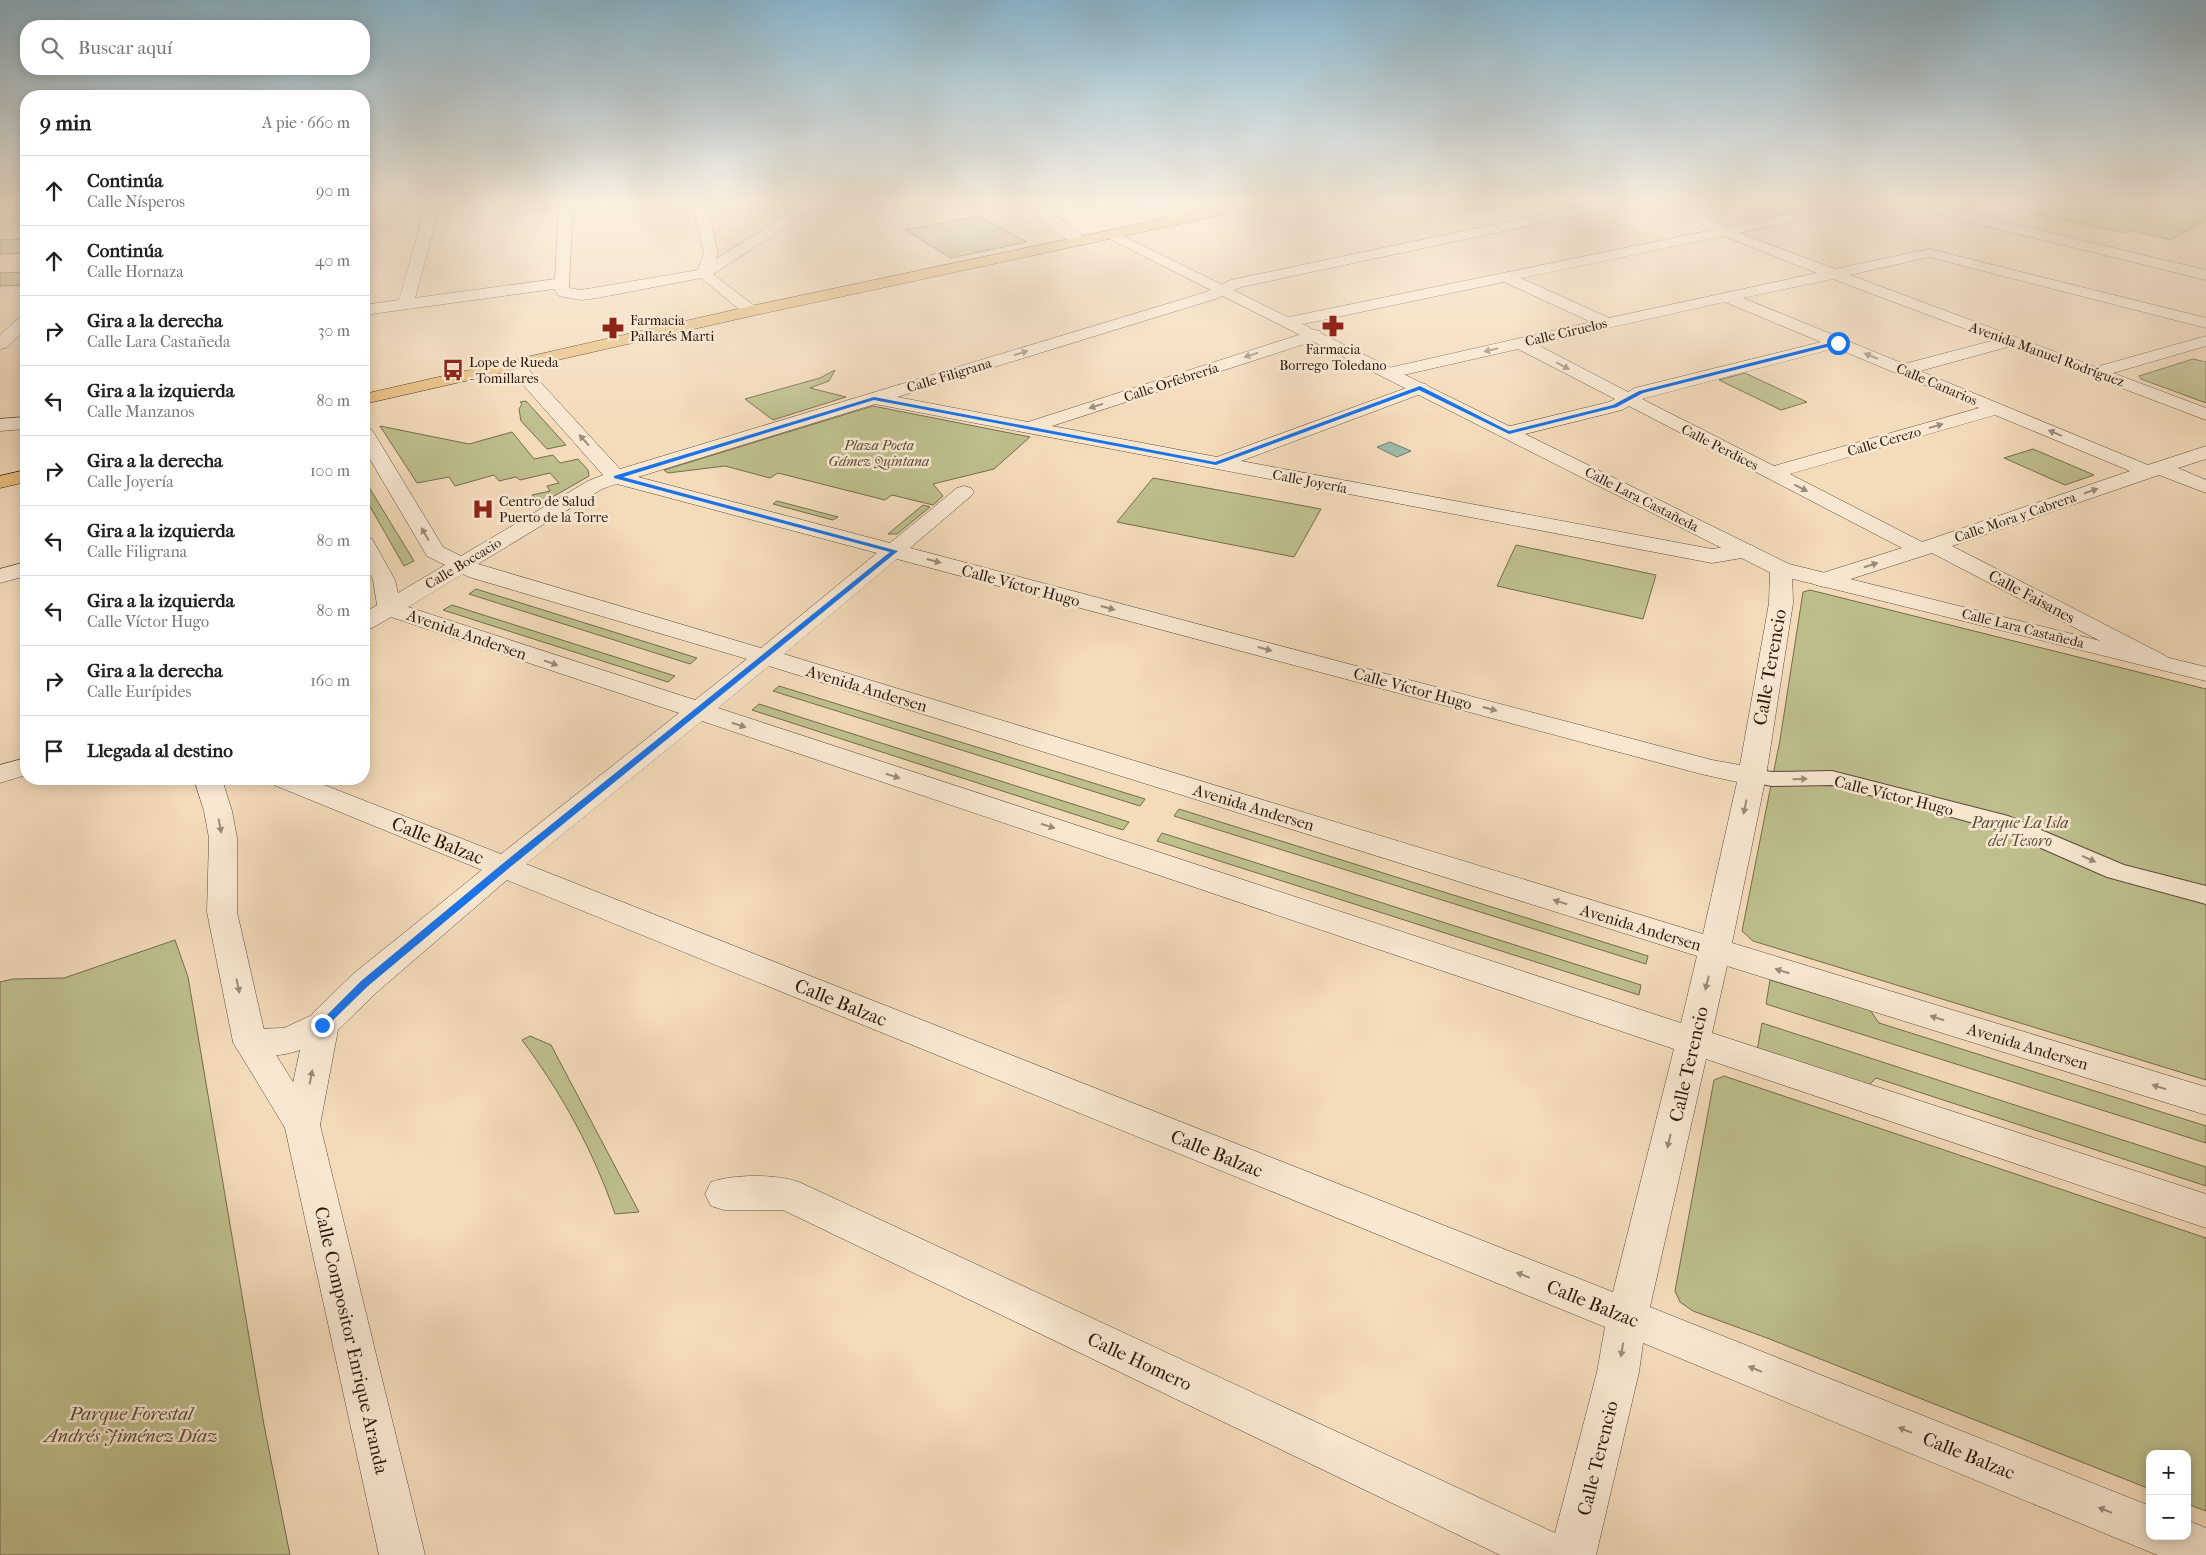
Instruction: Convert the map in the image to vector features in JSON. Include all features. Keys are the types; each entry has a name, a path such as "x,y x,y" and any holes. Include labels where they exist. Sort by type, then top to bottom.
{"main road":[{"path":"370,400 515,364 919,275"},
{"path":"0,482 20,477"}],"street":[{"path":"406,304 414,275"},
{"path":"562,275 561,288 565,293 581,295 695,275"},
{"path":"706,275 751,311"},
{"name":"Calle Lara Castañeda","path":"1192,275 1781,569 2206,674"},
{"name":"Calle Filigrana","path":"616,477 1200,299 1236,283 1276,275"},
{"path":"1289,322 1524,275"},
{"name":"Calle Ciruelos","path":"1390,373 1607,322 1823,275"},
{"name":"Avenida Manuel Rodríguez","path":"1834,275 2206,414"},
{"name":"Calle Ciruelos","path":"2019,275 2206,323"},
{"path":"1508,278 1607,322"},
{"path":"370,309 562,284"},
{"name":"Calle Canarios","path":"1726,297 1996,408 2154,470 2206,487"},
{"path":"3,338 20,325"},
{"name":"Calle Orfebrería","path":"1028,428 1314,335"},
{"path":"1903,370 2012,341"},
{"path":"2096,372 2206,341"},
{"name":"Calle Perdices","path":"1520,343 1625,399 1772,473 1927,547"},
{"path":"1509,432 1615,406 1641,392 1838,343"},
{"path":"2186,347 2206,354"},
{"path":"515,364 616,477"},
{"path":"1216,464 1420,388"},
{"name":"Calle Joyería","path":"874,398 1712,556 1746,551"},
{"name":"Calle Cerezo","path":"1772,473 1996,408"},
{"path":"0,425 20,423"},
{"name":"Avenida Andersen","path":"370,443 436,551 460,565 766,657 2206,1101"},
{"name":"Calle Mora y Cabrera","path":"1824,580 2206,452"},
{"name":"Calle Víctor Hugo","path":"616,477 1711,768 1772,779 1832,778 2008,824 2116,871 2206,895"},
{"name":"Calle Boccacio","path":"376,615 595,485 616,477"},
{"path":"250,1042 288,1041 322,1025 364,983 504,867 766,657 964,492"},
{"name":"Calle Faisanes","path":"1927,547 2157,661"},
{"name":"Avenida Andersen","path":"370,555 384,580 376,615 697,711 2206,1211"},
{"name":"Calle Terencio","path":"1573,1555 1618,1372 1627,1317 1715,949 1752,776 1781,603 1781,569"},
{"path":"0,576 20,571"},
{"path":"0,774 20,768"},
{"name":"Calle Compositor Enrique Aranda","path":"210,785 218,811 223,838 222,912 250,1042 302,1125 402,1555"},
{"name":"Calle Balzac","path":"299,785 1627,1317 2146,1527"},
{"name":"Calle Compositor Enrique Aranda","path":"302,1125 322,1025"},
{"name":"Calle Homero","path":"724,1194 786,1194 1551,1555"},
{"path":"2178,1540 2206,1552"}],"green space":[{"path":"0,275 20,275 20,285 0,286"},
{"path":"2193,359 2206,362 2206,403 2141,379 2139,376"},
{"path":"835,370 829,381 810,388 846,397 773,420 745,399 820,378"},
{"path":"1745,373 1807,402 1781,410 1719,380"},
{"path":"526,401 566,445 547,449 521,421 519,409 522,404 520,402"},
{"name":"Plaza Poeta Gámez Quintana","path":"873,406 1030,437 994,469 933,484 943,496 933,505 892,495 885,500 778,473 770,478 725,466 668,473 664,470"},
{"path":"380,426 469,444 512,432 534,459 553,455 560,463 578,459 588,470 589,476 535,507 530,501 535,499 532,495 550,491 547,486 559,483 550,473 520,480 516,477 499,481 494,475 455,486 449,477 417,483"},
{"path":"2033,449 2094,475 2065,485 2004,458"},
{"path":"1153,478 1321,509 1294,557 1117,522"},
{"path":"370,489 414,561 404,566 370,506"},
{"path":"777,501 838,517 833,520 773,504"},
{"path":"923,505 930,507 897,534 888,534"},
{"path":"1516,545 1656,575 1643,619 1497,586"},
{"path":"476,589 697,658 690,664 469,594"},
{"name":"Parque La Isla del Tesoro","path":"1810,590 2206,689 2206,1080 1753,941 1742,931 1780,740 1803,592"},
{"path":"452,605 675,676 668,682 443,610"},
{"path":"779,686 1145,799 1140,806 773,691"},
{"path":"759,704 1129,822 1123,830 752,710"},
{"path":"1179,809 1648,956 1646,964 1174,816"},
{"path":"1162,833 1641,985 1639,995 1157,841"},
{"name":"Parque Forestal Andrés Jiménez Díaz","path":"175,940 188,977 264,1425 290,1555 0,1555 0,982 13,979 64,978"},
{"path":"1770,980 1870,1010 1879,1023 2206,1126 2206,1143 1766,1004"},
{"path":"1762,1023 2206,1167 2206,1186 1876,1078 1868,1086 1757,1051"},
{"path":"530,1036 551,1045 639,1212 615,1214 587,1145 550,1080 522,1040"},
{"path":"1724,1076 2206,1238 2206,1511 2191,1505 2191,1450 2146,1450 2146,1487 1767,1338 1693,1311 1680,1302 1675,1291 1714,1080"}],"shaded area":[{"path":"1390,442 1411,451 1397,457 1377,447"}],"place":[{"name":"Farmacia Borrego Toledano","path":"1333,326"},
{"name":"Farmacia Pallarés Marti","path":"613,328"},
{"name":"Lope de Rueda - Tomillares","path":"453,370"},
{"name":"Centro de Salud Puerto de la Torre","path":"483,509"}],"route":[{"path":"322,1025 364,983 504,867 895,551 616,477 874,398 1216,464 1420,388 1509,432 1615,406 1641,392 1838,343"}]}
